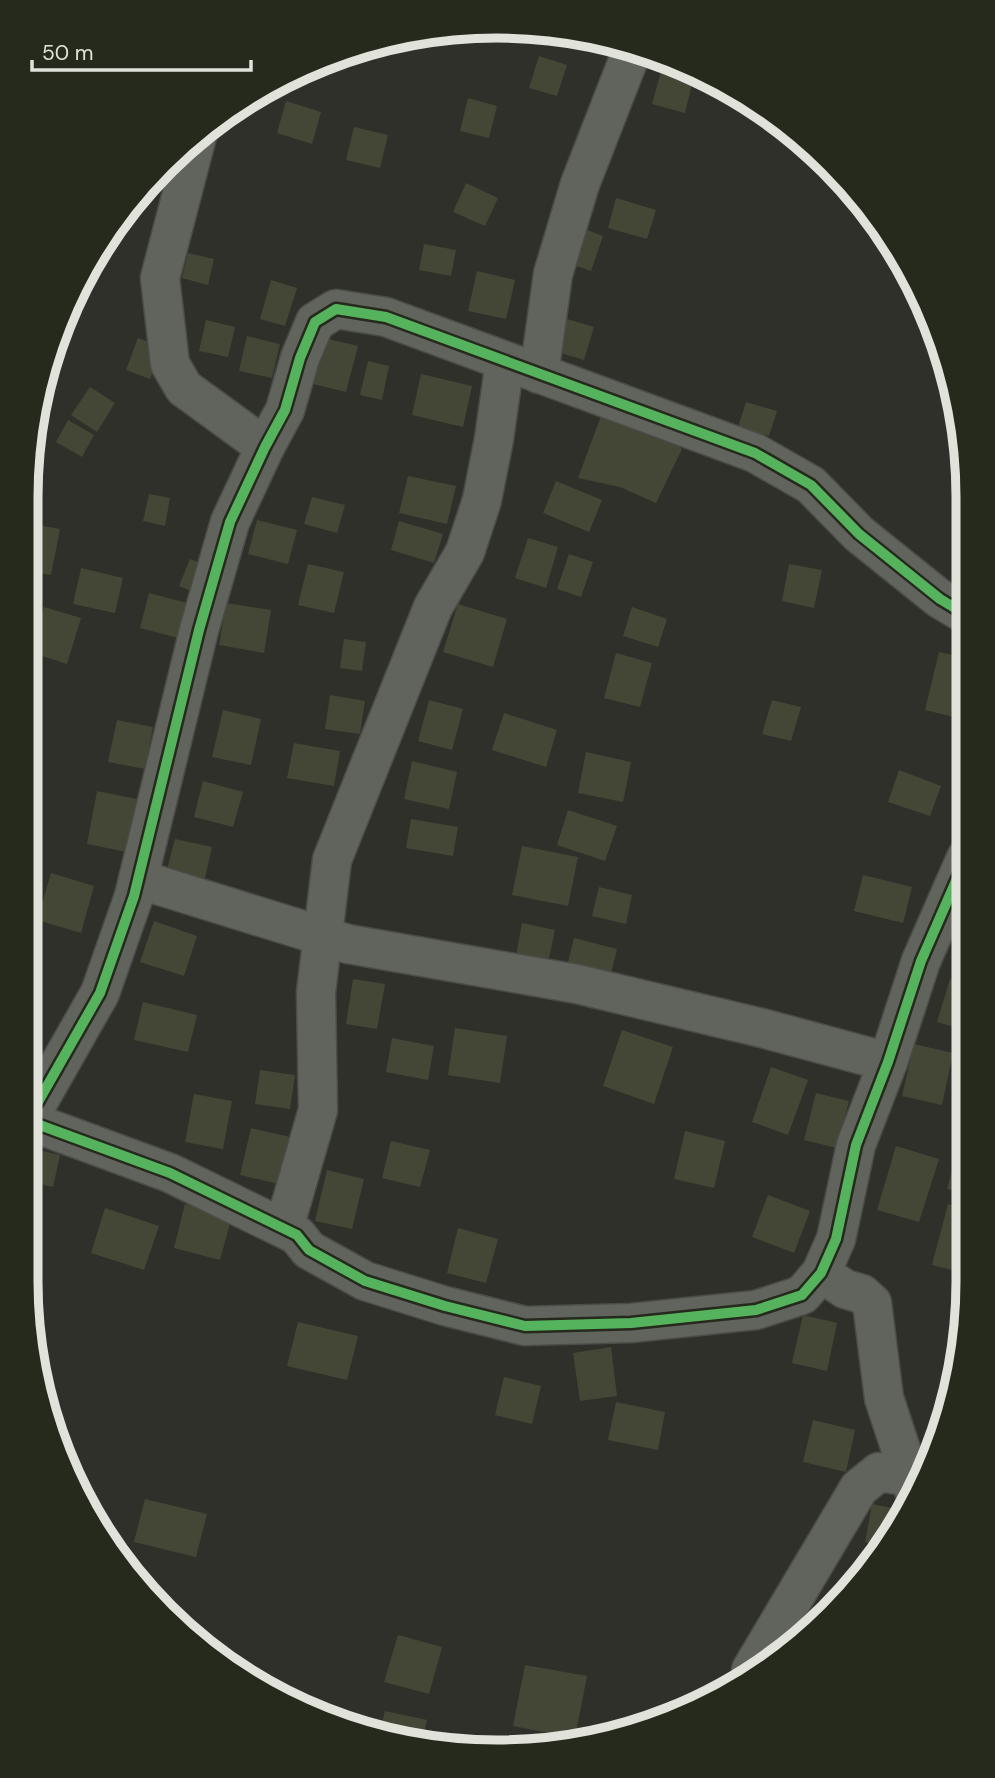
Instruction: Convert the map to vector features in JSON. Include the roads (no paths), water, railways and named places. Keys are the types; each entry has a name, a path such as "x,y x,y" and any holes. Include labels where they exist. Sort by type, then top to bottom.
{"street":[{"path":"284,1228 318,1110 316,992 332,860 433,607 465,552 482,500 494,439 522,368 580,184 630,58"},
{"path":"192,155 160,278 170,364 184,388 265,447"},
{"path":"38,1102 100,993 138,879 199,630 230,522 285,410 300,358 316,322 336,309 386,317 755,453 811,485 859,534 956,608"},
{"path":"138,879 348,944 577,984 762,1028 888,1062"},
{"path":"38,1123 170,1173 298,1235 309,1250 365,1280 445,1306 525,1326 631,1323 756,1310 802,1295 821,1273 836,1239 856,1146 888,1062 921,961 950,935 956,906"},
{"path":"821,1273 845,1289 862,1294 872,1303 884,1398 911,1480"},
{"path":"758,1659 859,1488 879,1472 909,1484"}]}
